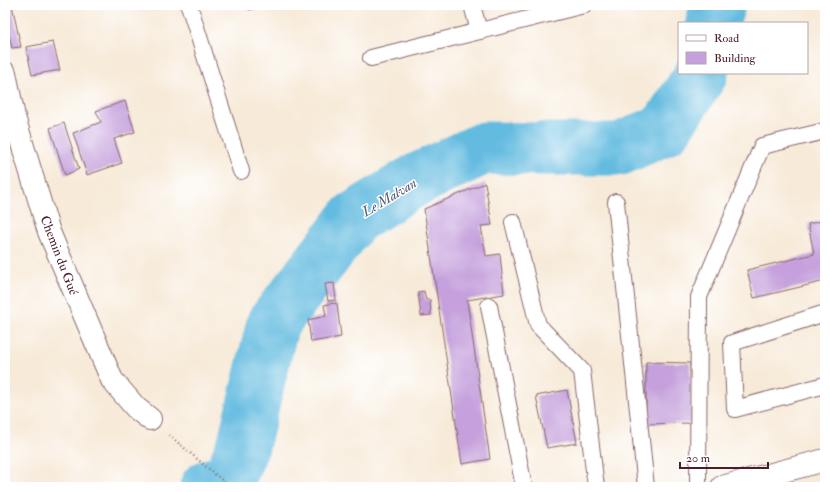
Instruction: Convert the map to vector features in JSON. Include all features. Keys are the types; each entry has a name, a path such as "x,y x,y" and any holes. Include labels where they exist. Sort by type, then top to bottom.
{"street":[{"name":"Chemin du Gué","path":"5,73 14,117 49,232 112,380 136,408 150,419"},
{"path":"722,487 825,460"}],"lane":[{"path":"189,5 241,171"},
{"path":"472,5 479,31"},
{"path":"371,58 584,5"},
{"path":"698,487 699,297 762,146 825,131"},
{"path":"616,202 646,487"},
{"path":"513,222 538,325 582,371 596,487"},
{"path":"489,306 524,487"},
{"path":"825,313 732,343 735,409 825,385"}],"path":[{"path":"150,419 230,487"}],"building":[{"path":"5,5 12,5 21,47 12,48 5,17"},
{"path":"248,5 266,5 249,10"},
{"path":"53,42 60,70 32,75 26,47"},
{"path":"125,101 135,132 114,139 122,163 87,175 73,133 101,122 96,111"},
{"path":"64,123 79,169 65,175 50,128"},
{"path":"485,183 492,225 481,226 486,256 500,254 504,294 467,300 490,459 462,464 424,209"},
{"path":"825,220 825,281 754,298 747,270 814,254 808,224"},
{"path":"334,283 336,300 328,301 325,284"},
{"path":"424,291 426,300 430,300 431,315 421,316 418,292"},
{"path":"334,303 337,304 341,337 311,342 308,320 326,316 324,305"},
{"path":"646,362 690,363 692,423 646,424"},
{"path":"567,390 577,443 547,448 536,396"}],"waterway":[{"name":"Le Malvan","path":"712,22 719,5"},
{"name":"Le Malvan","path":"206,487 229,478 243,446 273,323 354,218 414,181 484,148 620,149 665,129 701,74"}]}
